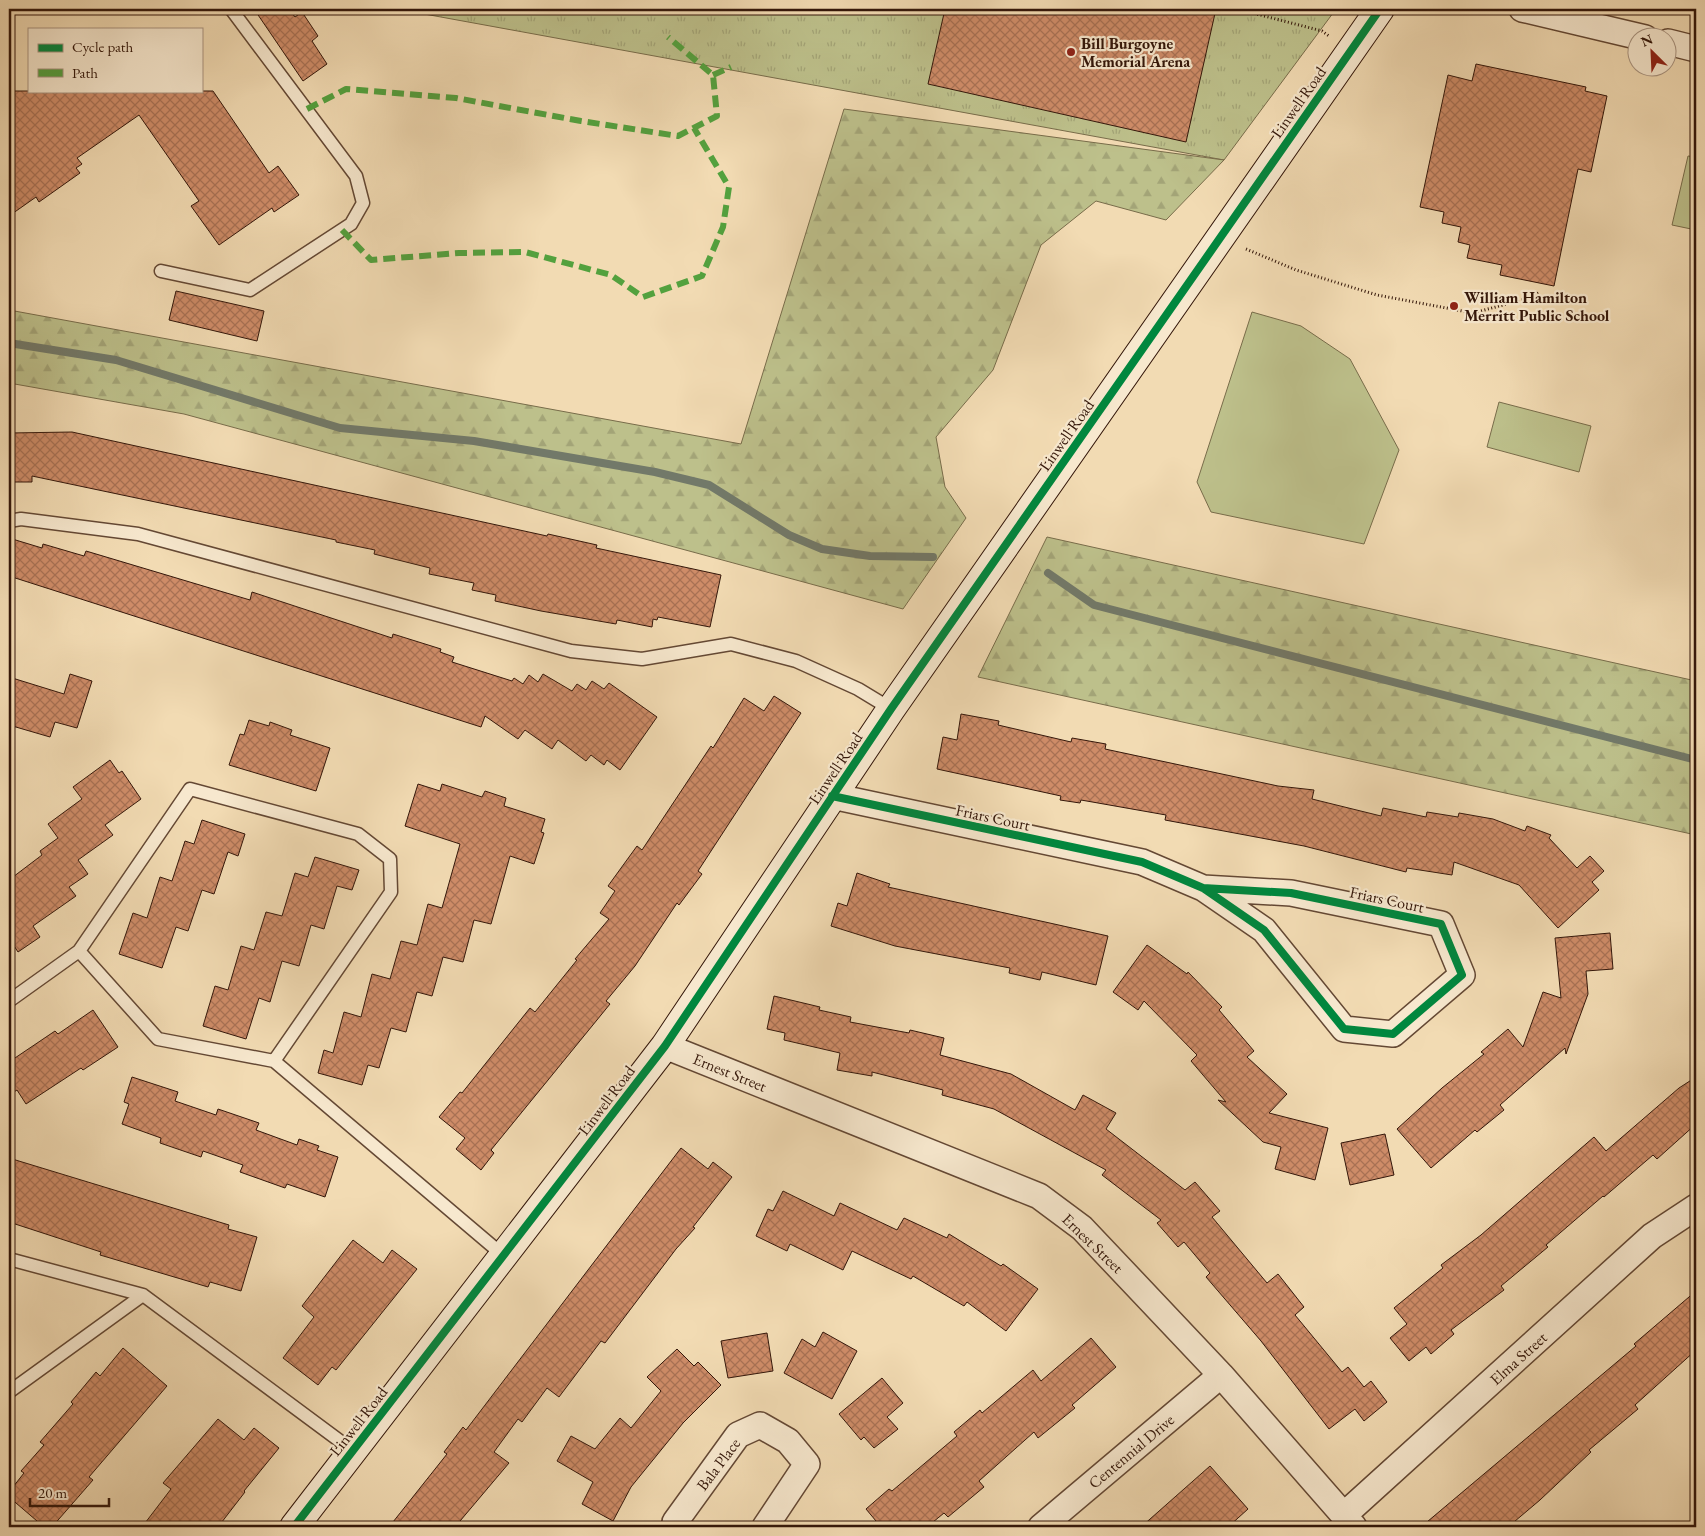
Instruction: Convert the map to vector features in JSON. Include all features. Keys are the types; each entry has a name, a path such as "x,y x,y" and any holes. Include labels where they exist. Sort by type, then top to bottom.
{"main road":[{"name":"Linwell Road","path":"294,1527 664,1046 891,709 1220,239 1377,10"}],"street":[{"path":"1522,9 1628,34"},
{"path":"1678,44 1696,49"},
{"name":"Friars Court","path":"832,796 1142,862 1203,888 1264,930 1344,1029 1393,1034 1462,975 1441,924 1291,893 1203,888"},
{"name":"Ernest Street","path":"664,1046 1039,1196 1082,1228 1221,1375 1349,1521"},
{"name":"Elma Street","path":"1349,1521 1652,1236 1696,1206"},
{"name":"Centennial Drive","path":"1041,1527 1221,1375"},
{"name":"Bala Place","path":"675,1527 675,1522 738,1435 760,1425 788,1441 807,1464 765,1527"}],"lane":[{"path":"161,270 250,290 351,224 363,203 356,176 231,9"},
{"path":"9,521 21,519 138,534 571,651 642,659 731,644 796,661 858,689 891,709"},
{"path":"9,1001 79,951 190,789 358,834 390,859 391,892 274,1061"},
{"path":"79,951 158,1040 274,1061 504,1256"},
{"path":"9,1259 143,1295 352,1450"},
{"path":"9,1392 143,1295"}],"path":[{"path":"1236,9 1322,31 1350,50"},
{"path":"1220,239 1296,270 1377,295 1473,313 1533,297 1539,291"}],"green space":[{"path":"397,9 1336,9 1224,160"},
{"path":"844,109 1224,160 1166,220 1096,201 1041,245 993,370 936,437 945,487 966,518 903,609 184,414 9,383 9,310 741,444"},
{"path":"1688,156 1696,157 1696,230 1672,225"},
{"path":"1252,312 1301,326 1350,359 1399,450 1364,544 1211,512 1197,482"},
{"path":"1499,402 1591,426 1579,472 1487,447"},
{"path":"1047,537 1696,681 1696,835 978,677"}],"building":[{"path":"254,9 289,9 295,17 302,12 318,36 312,41 327,64 303,81"},
{"name":"Bill Burgoyne Memorial Arena","path":"945,9 1216,9 1186,142 928,84"},
{"path":"1476,64 1586,87 1585,91 1607,96 1591,172 1578,169 1554,286 1500,275 1502,265 1467,258 1470,245 1458,242 1461,227 1442,223 1444,212 1420,207 1448,75 1472,81"},
{"path":"9,91 213,91 269,173 278,166 299,195 274,212 272,208 219,245 191,206 199,201 139,115 77,158 82,164 76,168 80,173 39,202 36,197 9,216"},
{"path":"176,291 264,311 257,341 169,320"},
{"path":"72,432 547,536 548,534 597,545 596,548 721,575 710,627 658,617 657,620 653,619 652,627 617,620 616,624 541,611 495,601 496,595 472,590 474,583 429,574 430,568 374,554 375,550 336,542 336,540 32,476 32,482 13,482 13,477 9,477 9,433"},
{"path":"9,538 42,548 43,544 84,556 86,551 250,600 252,592 392,638 393,634 441,649 440,652 454,657 452,662 512,681 514,678 523,684 529,675 538,682 543,674 572,691 577,684 586,690 592,681 604,689 609,683 657,717 620,770 607,760 604,765 591,755 586,761 558,740 552,749 525,730 518,739 485,716 481,727 9,576"},
{"path":"70,674 92,681 77,728 55,722 50,737 9,725 9,677 64,694"},
{"path":"774,696 801,713 698,871 702,874 679,905 677,903 635,966 606,1001 610,1004 491,1150 494,1153 481,1170 456,1149 465,1138 439,1117 460,1092 462,1093 530,1008 535,1012 577,960 575,959 609,919 600,913 615,891 608,886 637,846 642,850 711,746 713,748 744,698 764,711"},
{"path":"961,714 999,721 998,725 1071,742 1072,738 1106,744 1105,749 1278,786 1314,790 1312,799 1381,816 1383,808 1426,817 1427,812 1458,817 1459,813 1493,819 1525,831 1527,826 1551,835 1549,838 1577,868 1590,856 1604,871 1592,882 1599,890 1558,928 1519,885 1454,862 1452,875 1407,868 1406,872 1304,846 1165,820 1166,815 1081,800 1080,803 1060,800 1061,796 937,769 943,737 957,740"},
{"path":"249,720 269,726 270,722 292,730 290,735 330,748 316,791 229,765 240,734 244,735"},
{"path":"110,760 119,773 122,771 141,799 105,825 113,835 78,860 88,874 69,887 76,896 33,926 40,937 18,952 9,938 9,880 42,855 40,851 58,838 48,824 82,799 73,787"},
{"path":"418,784 440,791 442,784 482,797 485,791 506,798 504,806 545,819 541,832 544,833 534,864 510,856 491,924 474,920 463,962 443,957 432,996 417,992 406,1032 391,1028 379,1068 368,1065 362,1085 318,1073 324,1050 333,1053 344,1012 361,1017 372,974 390,979 401,941 417,945 428,904 442,908 460,844 405,826"},
{"path":"202,820 245,834 238,856 228,852 214,894 202,890 188,931 176,927 162,968 119,954 133,913 147,918 160,877 172,881 185,841 194,844"},
{"path":"315,857 359,870 352,890 337,886 324,929 311,925 299,966 282,961 270,1002 259,998 246,1039 203,1026 215,986 228,990 241,946 254,950 266,912 282,916 295,873 308,877"},
{"path":"857,873 890,884 888,887 1108,936 1096,985 1042,972 1040,980 1009,973 1010,968 895,946 831,926 838,903 847,906"},
{"path":"1610,933 1613,969 1586,971 1588,994 1566,1054 1565,1048 1500,1105 1504,1110 1477,1132 1475,1130 1431,1168 1397,1129 1442,1088 1484,1054 1481,1052 1508,1029 1523,1047 1543,992 1561,998 1555,938"},
{"path":"1147,945 1187,974 1188,972 1222,1007 1219,1010 1254,1051 1247,1057 1287,1094 1269,1113 1328,1128 1315,1180 1275,1169 1281,1147 1263,1142 1218,1100 1226,1102 1191,1061 1197,1055 1144,1001 1138,1010 1113,992"},
{"path":"774,996 820,1007 819,1010 851,1017 850,1022 909,1033 910,1030 944,1038 940,1055 1011,1074 1075,1110 1083,1095 1116,1113 1106,1129 1185,1190 1195,1182 1220,1211 1212,1217 1267,1283 1278,1274 1304,1307 1295,1315 1342,1372 1348,1367 1364,1387 1371,1381 1387,1402 1364,1421 1355,1409 1329,1429 1261,1341 1206,1277 1210,1273 1184,1242 1178,1247 1157,1223 1161,1220 1102,1175 1106,1170 994,1109 942,1095 943,1090 872,1072 872,1076 837,1070 840,1053 784,1040 785,1033 767,1029"},
{"path":"93,1010 118,1047 83,1070 81,1068 26,1104 17,1090 9,1095 9,1062 55,1031 58,1034"},
{"path":"132,1077 178,1092 175,1101 216,1115 218,1109 259,1123 256,1130 297,1145 299,1139 319,1146 317,1150 338,1157 325,1197 287,1184 285,1188 240,1172 243,1165 203,1151 201,1157 160,1143 161,1138 122,1124 129,1104 124,1102"},
{"path":"1696,1077 1696,1124 1657,1159 1653,1155 1546,1245 1548,1247 1501,1286 1504,1290 1451,1330 1454,1334 1431,1354 1426,1347 1409,1361 1390,1338 1407,1324 1394,1308 1443,1268 1441,1265 1481,1235 1594,1137 1606,1151 1679,1088"},
{"path":"1385,1134 1394,1175 1350,1185 1341,1143"},
{"path":"681,1148 708,1169 713,1162 732,1177 693,1227 695,1228 676,1249 605,1343 601,1341 559,1397 547,1388 522,1422 518,1419 494,1452 509,1463 455,1527 389,1527 447,1454 444,1452 463,1427 466,1430"},
{"path":"9,1158 229,1225 228,1229 257,1237 241,1291 210,1282 208,1287 100,1255 101,1252 9,1222"},
{"path":"783,1191 834,1216 840,1203 897,1230 904,1218 947,1238 949,1234 1001,1266 1003,1264 1038,1289 1006,1331 967,1302 964,1306 913,1276 911,1279 852,1251 843,1270 790,1244 787,1251 756,1236 768,1209 773,1211"},
{"path":"353,1240 383,1263 392,1250 417,1269 336,1370 332,1367 318,1385 283,1358 314,1317 302,1306"},
{"path":"1696,1291 1696,1350 1635,1405 1638,1409 1589,1450 1591,1452 1540,1500 1508,1527 1421,1527 1636,1346 1634,1344"},
{"path":"823,1332 857,1351 832,1399 784,1373 802,1339 815,1347"},
{"path":"767,1333 773,1371 728,1378 721,1341"},
{"path":"1091,1338 1116,1367 1072,1405 1075,1408 1038,1438 1034,1432 979,1481 984,1487 948,1517 944,1513 927,1527 881,1527 866,1509 889,1489 892,1491 957,1436 954,1432 980,1410 982,1413 1033,1370 1041,1381"},
{"path":"123,1348 167,1386 89,1477 93,1480 52,1527 44,1527 9,1497 9,1492 24,1473 21,1471 44,1445 40,1442 73,1404 71,1402 96,1372 100,1376"},
{"path":"677,1349 694,1366 698,1362 721,1385 683,1423 631,1487 613,1521 582,1504 593,1482 557,1461 571,1436 595,1449 620,1418 631,1428 661,1391 647,1377"},
{"path":"882,1378 903,1403 887,1417 898,1429 874,1448 864,1437 861,1440 839,1414"},
{"path":"218,1419 244,1440 254,1428 279,1448 218,1527 142,1527 171,1489 163,1483"},
{"path":"1210,1466 1248,1509 1228,1527 1141,1527"}],"waterway":[{"path":"9,343 116,360 340,428 474,441 655,472 709,485 789,535 822,549 870,556 933,557"},
{"path":"1048,573 1094,605 1696,760"}],"marked path":[{"path":"307,109 346,89 456,98 581,121 678,136 717,116 713,75 668,37"},
{"path":"713,75 731,67"},
{"path":"342,230 371,260 459,253 525,252 611,275 643,297 702,276 723,227 729,187 694,128"}],"cycle path":[{"path":"294,1527 665,1046 891,709 1380,9"},
{"path":"832,796 1142,862 1203,888 1264,930 1344,1029 1393,1034 1462,975 1441,924 1291,893 1203,888"}],"place":[{"name":"Bill Burgoyne Memorial Arena","path":"1071,52"},
{"name":"William Hamilton Merritt Public School","path":"1454,306"}]}
